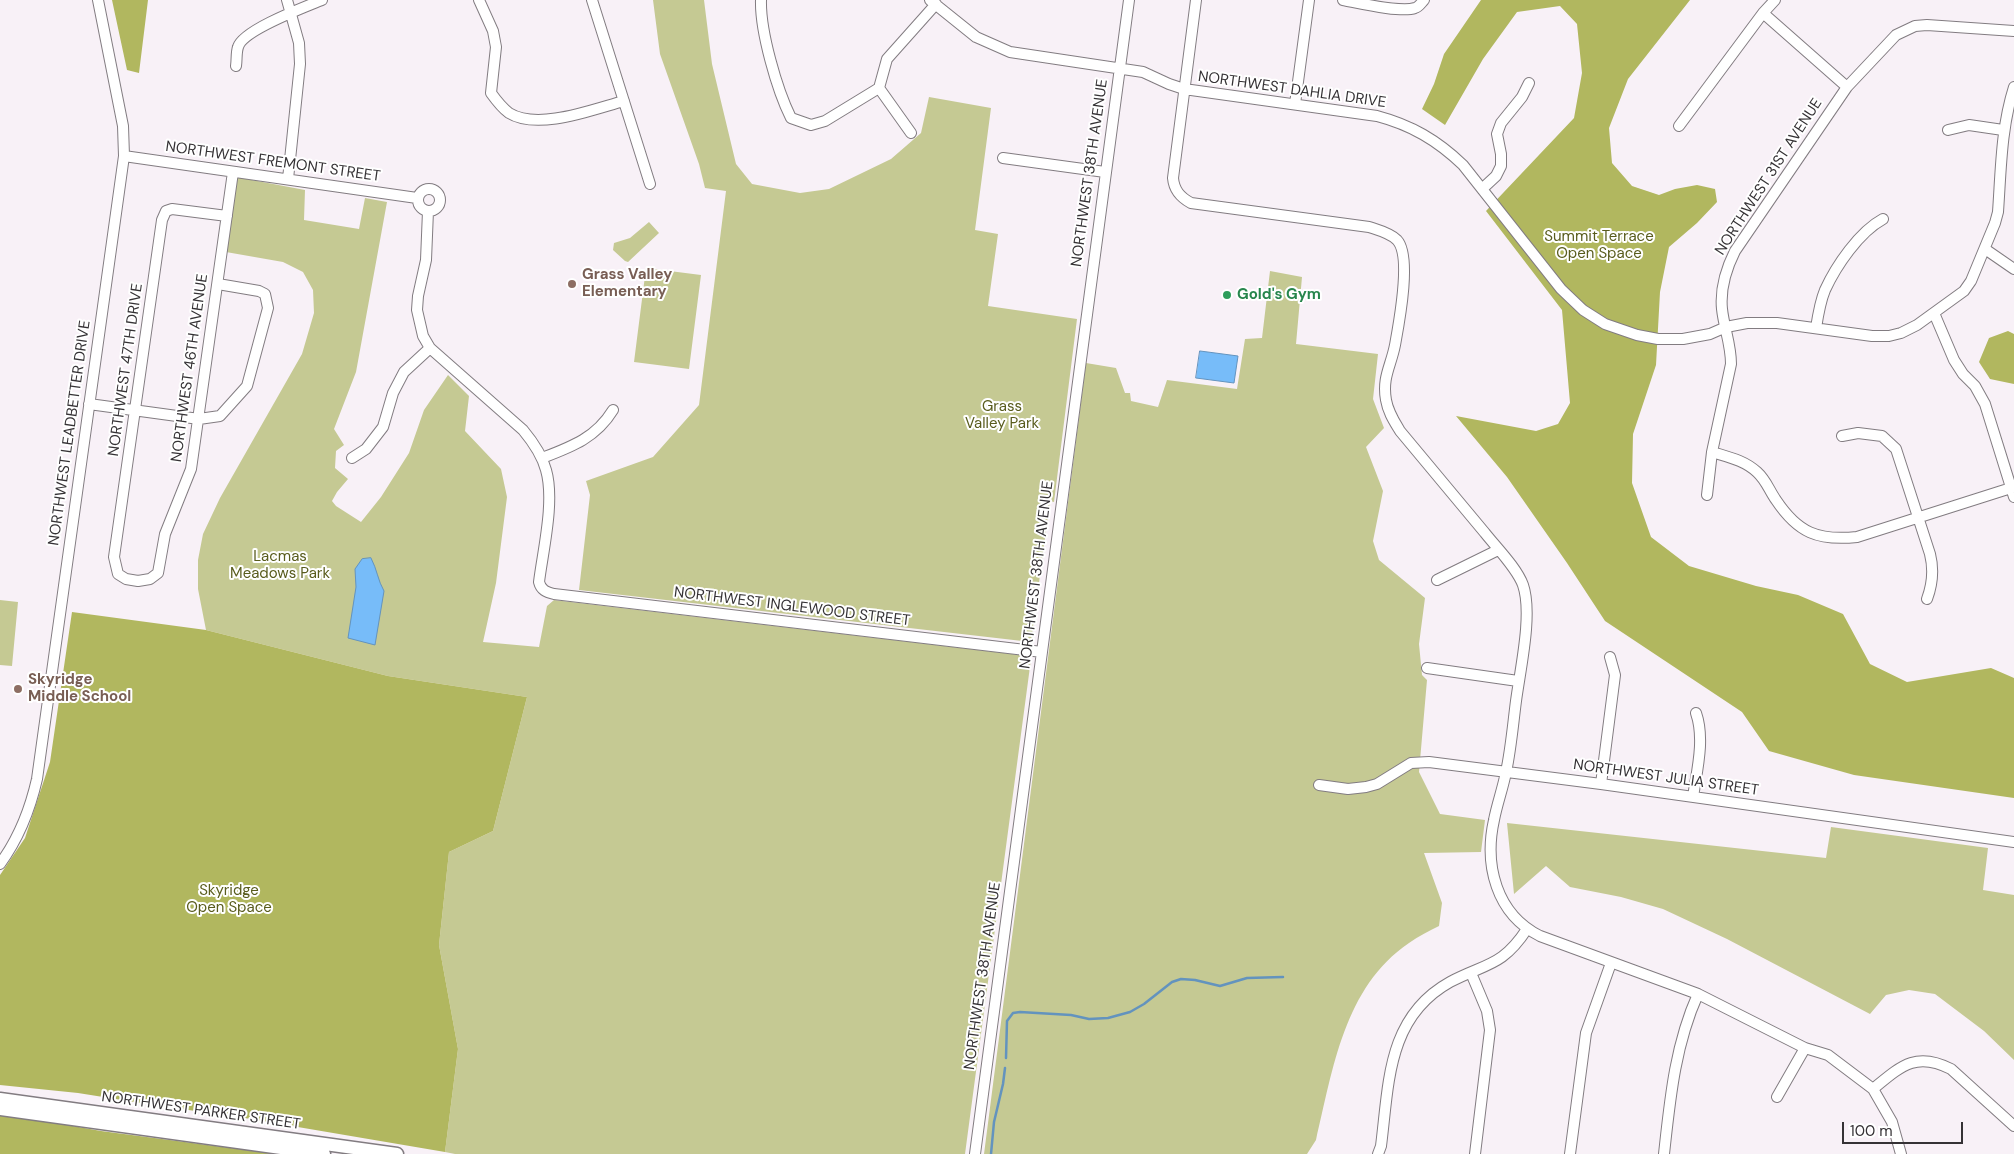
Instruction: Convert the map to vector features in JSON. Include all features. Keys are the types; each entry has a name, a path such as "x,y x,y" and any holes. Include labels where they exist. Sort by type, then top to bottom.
{"main road":[{"name":"NORTHWEST PARKER STREET","path":"0,1099 397,1154"},
{"name":"NORTHWEST PARKER STREET","path":"0,1109 324,1154"}],"street":[{"name":"NORTHWEST LEADBETTER DRIVE","path":"0,864 20,832 29,810 37,779 124,156 124,126 98,0"},
{"path":"287,0 298,43 300,64 288,179"},
{"path":"236,66 238,46 249,34 290,13 322,0"},
{"path":"479,0 493,31 496,47 491,92 499,104 511,114 526,119 560,118 624,101"},
{"path":"592,0 650,184"},
{"path":"760,0 761,19 783,102 791,118 811,125 825,121 879,88 887,59 933,2"},
{"name":"NORTHWEST 38TH AVENUE","path":"975,1154 1129,0"},
{"path":"1196,0 1173,178 1177,192 1191,203 1369,227 1397,240 1404,255 1405,273 1395,346 1387,369 1384,386 1386,402 1391,417 1400,431 1498,550 1523,584 1527,610 1506,771 1493,822 1490,846 1490,861 1497,892 1510,913 1527,929 1698,994 1805,1048 1828,1055 1873,1089 1892,1122 1901,1154"},
{"path":"1294,104 1309,0"},
{"path":"1343,0 1400,9 1414,8 1422,2"},
{"path":"1679,126 1762,13 1775,0"},
{"name":"NORTHWEST DAHLIA DRIVE","path":"933,2 976,37 1010,52 1143,72 1184,89 1377,116 1397,121 1417,130 1447,150 1463,165 1561,289 1583,310 1605,324 1637,335 1658,339 1683,339 1710,334 1726,327 1747,323 1776,322 1888,336 1917,326 1964,291 1971,282 1985,249 1998,212 2003,130 2006,112 2014,88"},
{"path":"1762,13 1847,87"},
{"name":"NORTHWEST 31ST AVENUE","path":"1707,495 1712,452 1731,364 1731,349 1722,309 1723,286 1728,266 1735,251 1847,87 1896,35 1915,26 1939,25 2014,31"},
{"path":"1482,189 1496,176 1501,166 1501,154 1496,134 1501,123 1522,96 1529,83"},
{"path":"879,88 911,133"},
{"path":"1948,130 1969,125 2003,130"},
{"name":"NORTHWEST FREMONT STREET","path":"124,156 417,198"},
{"path":"1003,158 1105,172"},
{"name":"NORTHWEST 46TH AVENUE","path":"138,581 150,579 158,573 165,534 191,469 233,172"},
{"path":"430,188 438,193 440,199 435,209 428,211 421,208 417,198 425,189 430,188"},
{"name":"NORTHWEST 47TH DRIVE","path":"138,581 126,579 118,574 114,557 162,220 166,211 172,209 227,216"},
{"path":"428,211 426,260 417,310 420,325 430,348 523,430 533,442 542,458 574,446 604,425 613,410"},
{"path":"1816,328 1819,307 1834,275 1860,236 1872,225 1883,219"},
{"path":"1985,249 2014,268"},
{"path":"89,404 199,419 220,416 246,386 268,308 265,294 259,291 218,284"},
{"path":"1712,452 1740,460 1755,470 1767,482 1774,498 1787,515 1803,529 1823,538 1857,537 2012,492 1985,404 1975,386 1963,374 1954,360 1934,313"},
{"path":"352,458 366,449 383,427 393,393 404,372 430,348"},
{"path":"1842,436 1858,433 1882,436 1896,449 1933,566 1932,584 1927,598"},
{"name":"NORTHWEST INGLEWOOD STREET","path":"542,458 549,482 549,499 539,582 541,588 554,594 1042,652"},
{"path":"1437,580 1498,550"},
{"path":"1601,784 1615,675 1610,657"},
{"path":"1427,668 1518,681"},
{"path":"1693,797 1701,739 1700,724 1696,713"},
{"name":"NORTHWEST JULIA STREET","path":"1319,785 1348,789 1366,787 1377,784 1411,763 1429,762 1506,771 2014,842"},
{"path":"1378,1154 1381,1146 1392,1062 1400,1036 1413,1014 1430,995 1450,982 1489,966 1502,958 1516,946 1527,929"},
{"path":"1570,1154 1586,1032 1611,962"},
{"path":"1471,973 1487,1011 1490,1030 1475,1154"},
{"path":"1664,1154 1677,1055 1689,1014 1698,994"},
{"path":"1777,1097 1805,1048"},
{"path":"1873,1089 1896,1070 1910,1063 1925,1060 1939,1063 1956,1072 2014,1126"}],"green space":[{"path":"112,0 148,0 139,73 127,70"},
{"name":"Grass Valley Park","path":"653,0 704,0 712,64 736,164 752,184 800,193 829,189 891,159 921,133 929,97 991,108 975,230 998,234 988,306 1077,319 1054,502 1050,501 1031,642 579,590 590,495 586,481 653,457 699,405 726,191 705,188 699,164 660,54"},
{"name":"Summit Terrace Open Space","path":"1481,0 1690,0 1628,79 1609,128 1612,163 1632,186 1659,195 1675,189 1697,185 1715,189 1717,202 1697,223 1669,247 1660,292 1656,365 1633,434 1632,483 1651,537 1689,566 1756,586 1798,595 1843,614 1870,664 1907,682 1991,668 2014,678 2014,798 1854,775 1769,751 1742,712 1605,621 1507,477 1456,416 1536,431 1558,424 1570,403 1562,310 1486,211 1574,118 1582,73 1577,24 1560,6 1517,12 1483,59 1445,125 1422,109 1434,84 1444,54"},
{"name":"Lacmas Meadows Park","path":"236,177 305,190 304,220 359,229 365,198 387,202 356,372 334,429 344,445 336,451 335,468 348,479 332,501 336,506 361,522 381,497 409,453 424,410 448,375 469,396 465,431 501,469 507,497 496,583 483,642 539,647 547,606 554,600 1029,656 1031,659 965,1154 455,1154 445,1152 458,1049 439,945 449,852 493,831 527,697 388,676 206,630 198,589 198,560 203,534 220,498 302,354 314,313 313,290 303,272 283,262 226,252"},
{"path":"649,222 659,233 628,262 625,261 613,250 614,243 630,238"},
{"path":"646,268 701,275 689,369 634,362"},
{"path":"1270,271 1302,277 1296,344 1378,354 1373,399 1384,428 1366,447 1383,491 1373,541 1379,560 1425,598 1419,644 1422,675 1427,680 1419,772 1440,814 1485,820 1481,852 1424,853 1442,903 1439,926 1409,943 1387,961 1369,982 1355,1006 1344,1031 1336,1058 1316,1140 1307,1154 984,1154 1086,363 1116,368 1125,393 1130,393 1131,401 1158,407 1167,380 1237,389 1245,339 1262,338"},
{"path":"2008,331 2014,334 2014,384 1990,379 1979,362 1989,338"},
{"path":"0,600 18,602 12,666 0,665"},
{"name":"Skyridge Open Space","path":"72,612 206,630 388,676 527,697 493,831 449,852 439,945 458,1049 445,1152 233,1116 78,1093 0,1085 0,875 25,838 50,762"},
{"path":"1507,823 1826,858 1831,827 1988,848 1983,890 2014,895 2014,1060 1984,1031 1935,994 1909,990 1886,995 1870,1014 1727,939 1663,909 1621,897 1570,887 1546,866 1514,894"},
{"path":"0,1113 101,1131 276,1154 0,1154"}],"water":[{"path":"1200,351 1238,356 1234,383 1196,378"},
{"path":"371,558 384,591 375,645 348,638 356,587 355,569 362,559"}],"waterway":[{"path":"1006,1058 1007,1021 1013,1013 1071,1015 1089,1019 1108,1018 1130,1012 1144,1004 1172,982 1181,979 1220,986 1247,978 1283,977"},
{"path":"991,1154 994,1122 1005,1068"}],"place":[{"name":"Grass Valley Elementary","path":"572,284"},
{"name":"Gold's Gym","path":"1227,295"},
{"name":"Skyridge Middle School","path":"18,689"}]}
